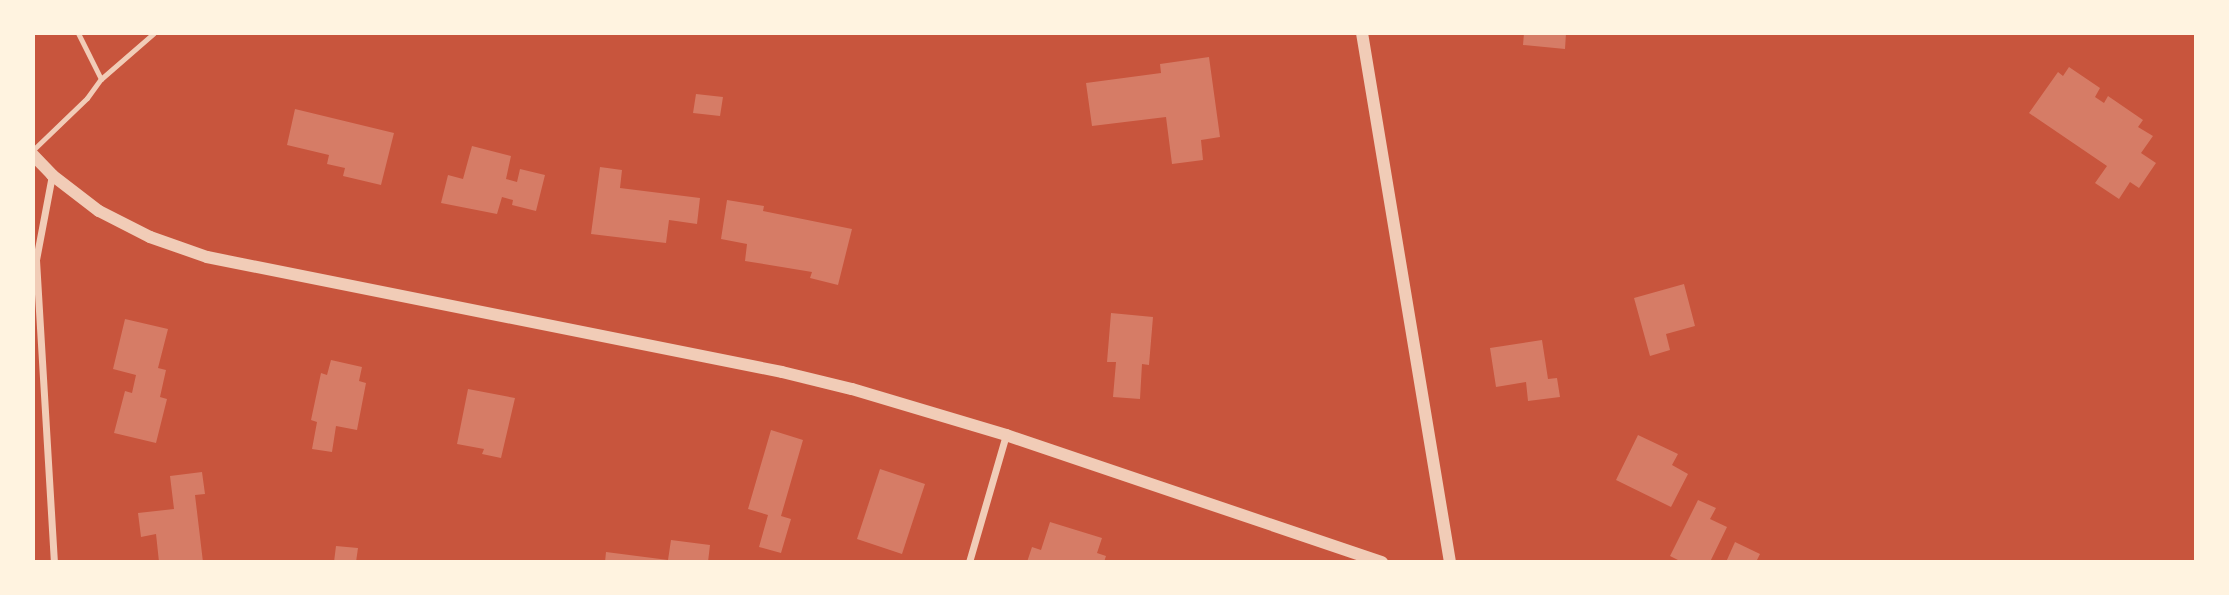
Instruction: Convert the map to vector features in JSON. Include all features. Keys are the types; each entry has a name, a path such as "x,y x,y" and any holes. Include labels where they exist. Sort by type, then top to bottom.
{"street":[{"path":"1362,33 1450,562"},
{"path":"33,153 52,175 109,216 150,237 207,257 782,372 1006,435 1382,562"},
{"path":"52,175 36,260 54,562"},
{"path":"969,562 1006,435"}],"lane":[{"path":"78,33 101,79"},
{"path":"33,153 87,98 101,79 154,33"}],"building":[{"path":"1524,33 1566,33 1565,49 1523,45"},
{"path":"1209,57 1220,137 1201,140 1203,160 1172,164 1166,117 1092,126 1086,83 1161,73 1160,64"},
{"path":"2069,67 2100,88 2095,97 2104,103 2108,96 2143,120 2138,127 2153,136 2141,153 2156,163 2139,188 2130,182 2119,199 2095,183 2107,166 2029,113 2058,72 2063,76"},
{"path":"696,94 723,97 720,116 693,113"},
{"path":"295,109 394,133 381,185 343,176 345,168 327,164 329,155 287,145"},
{"path":"472,146 511,156 506,179 517,182 520,169 545,175 536,211 512,205 513,200 502,197 497,214 441,203 448,175 463,179"},
{"path":"600,167 622,170 620,188 700,198 697,224 669,220 666,243 591,234"},
{"path":"727,200 764,206 763,211 852,229 838,285 810,278 812,272 745,261 747,244 721,239"},
{"path":"1684,284 1695,326 1666,334 1670,350 1650,356 1634,298"},
{"path":"1111,313 1153,317 1149,365 1142,364 1140,399 1113,397 1116,362 1107,362"},
{"path":"125,319 168,329 158,368 166,370 160,397 167,399 156,443 114,433 125,391 132,393 136,375 113,369"},
{"path":"1542,340 1548,379 1557,378 1560,397 1528,401 1526,382 1496,387 1490,348"},
{"path":"331,360 362,367 359,381 366,383 357,430 336,426 332,452 312,449 317,422 311,420 321,373 327,375"},
{"path":"468,389 515,398 501,458 482,454 484,449 457,444"},
{"path":"771,430 803,440 781,516 791,519 781,553 759,547 768,515 748,509"},
{"path":"1638,435 1678,454 1672,465 1688,474 1671,507 1616,480"},
{"path":"880,469 925,484 902,554 857,539"},
{"path":"202,472 205,494 195,495 203,562 159,562 156,534 141,537 138,513 174,509 170,476"},
{"path":"1698,500 1716,508 1710,519 1727,527 1710,562 1682,562 1670,556"},
{"path":"1050,522 1102,538 1097,553 1106,556 1104,562 1027,562 1032,547 1041,550"},
{"path":"671,540 710,545 708,562 605,562 606,552 668,560"},
{"path":"1735,542 1760,554 1756,562 1726,562"},
{"path":"336,546 358,548 356,562 334,562"}]}
